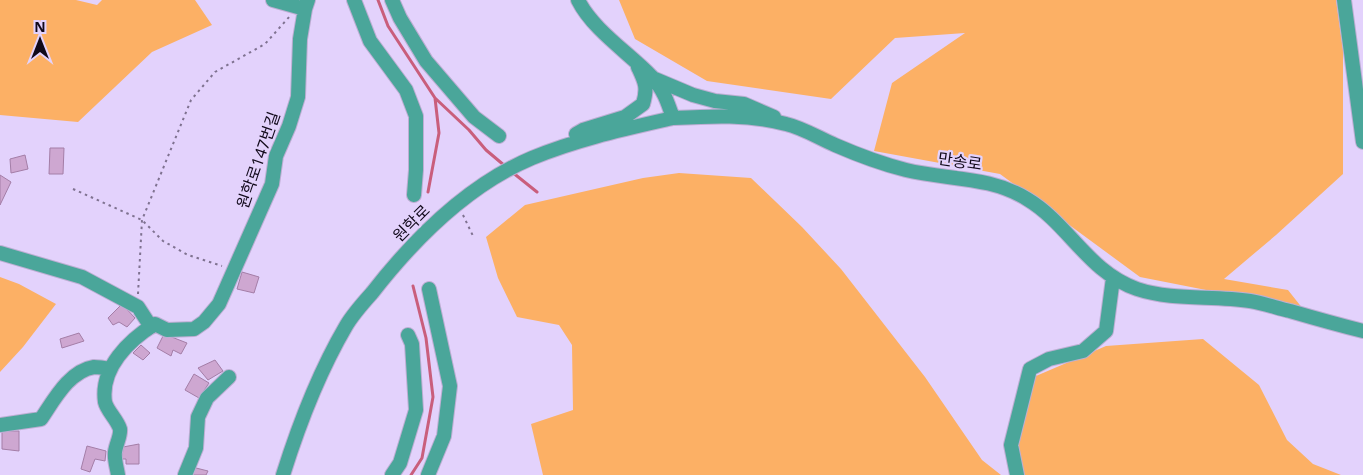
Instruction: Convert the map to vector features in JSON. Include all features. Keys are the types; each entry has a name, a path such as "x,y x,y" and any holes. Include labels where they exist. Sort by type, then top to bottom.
{"street":[{"path":"273,0 306,5"},
{"path":"354,0 370,41 406,90 416,116 414,195"},
{"path":"392,0 400,18 426,61 474,117 499,136"},
{"path":"578,0 594,22 653,78 693,95 744,104 788,124"},
{"path":"1344,0 1363,142"},
{"name":"원학로147번길","path":"150,327 155,324 167,330 194,329 204,322 219,304 272,184 276,156 290,126 298,97 300,39 306,5"},
{"path":"550,151 583,130 624,116 643,104 646,92 645,82 635,62"},
{"path":"653,78 666,98 673,118"},
{"name":"만송로","path":"673,118 718,115 751,117 788,124 886,165 919,173 970,180 1010,189 1045,212 1100,268 1113,278 1137,288 1162,295 1252,301 1363,331"},
{"name":"원학로","path":"283,475 311,398 347,325 391,269 438,221 457,204 485,184 531,158 586,138 673,118"},
{"path":"0,253 82,277 138,307 150,327 123,351 110,369 105,392 105,404 115,418 120,431 115,452 118,475"},
{"path":"1018,475 1011,445 1030,369 1048,359 1083,351 1106,331 1113,278"},
{"path":"428,475 444,436 450,386 429,289"},
{"path":"392,475 400,463 416,410 412,344 408,335"},
{"path":"0,425 41,419 62,388 79,373 94,367 110,369"},
{"path":"185,475 196,448 198,417 207,398 228,377"}],"path":[{"path":"138,307 142,220 191,100 215,72 265,44 292,14 306,5"},
{"path":"73,189 142,220 163,241 188,255 214,264 235,268"},
{"path":"457,204 474,238"}],"shaded area":[{"path":"0,0 76,0 97,5 102,0 195,0 212,25 152,52 78,122 0,115"},
{"path":"619,0 1336,0 1343,50 1343,174 1224,279 1288,290 1303,309 1140,277 1000,174 874,151 892,83 965,33 895,38 831,99 707,81 635,39"},
{"path":"679,173 751,178 802,227 841,269 925,377 982,460 1001,475 543,475 531,424 573,410 572,345 559,325 517,317 498,278 486,237 525,205 643,178"},
{"path":"0,277 19,284 56,304 23,347 0,372"},
{"path":"1203,339 1259,385 1287,440 1313,464 1341,475 1023,475 1014,462 1022,382 1106,346"}],"building":[{"path":"50,148 64,148 63,174 49,174"},
{"path":"25,155 28,169 11,173 10,159"},
{"path":"0,175 11,182 0,205"},
{"path":"242,272 259,277 254,293 237,289"},
{"path":"122,304 135,318 127,327 119,322 113,325 108,318"},
{"path":"79,333 84,341 62,348 60,339"},
{"path":"164,334 187,343 181,354 173,350 171,356 157,348"},
{"path":"141,345 150,353 143,360 133,353"},
{"path":"215,360 223,371 208,380 198,368"},
{"path":"194,374 209,383 199,398 185,390"},
{"path":"2,431 19,431 19,451 2,449"},
{"path":"139,444 139,464 126,464 126,459 122,459 123,447"},
{"path":"87,446 106,451 105,461 95,459 90,472 81,469"},
{"path":"192,467 208,471 206,475 189,475"}],"waterway":[{"path":"378,0 388,26 435,98 439,133 428,192"},
{"path":"435,98 469,130 486,150 505,166"},
{"path":"512,172 537,192"},
{"path":"411,475 422,458 433,397 426,338 413,286"}]}
